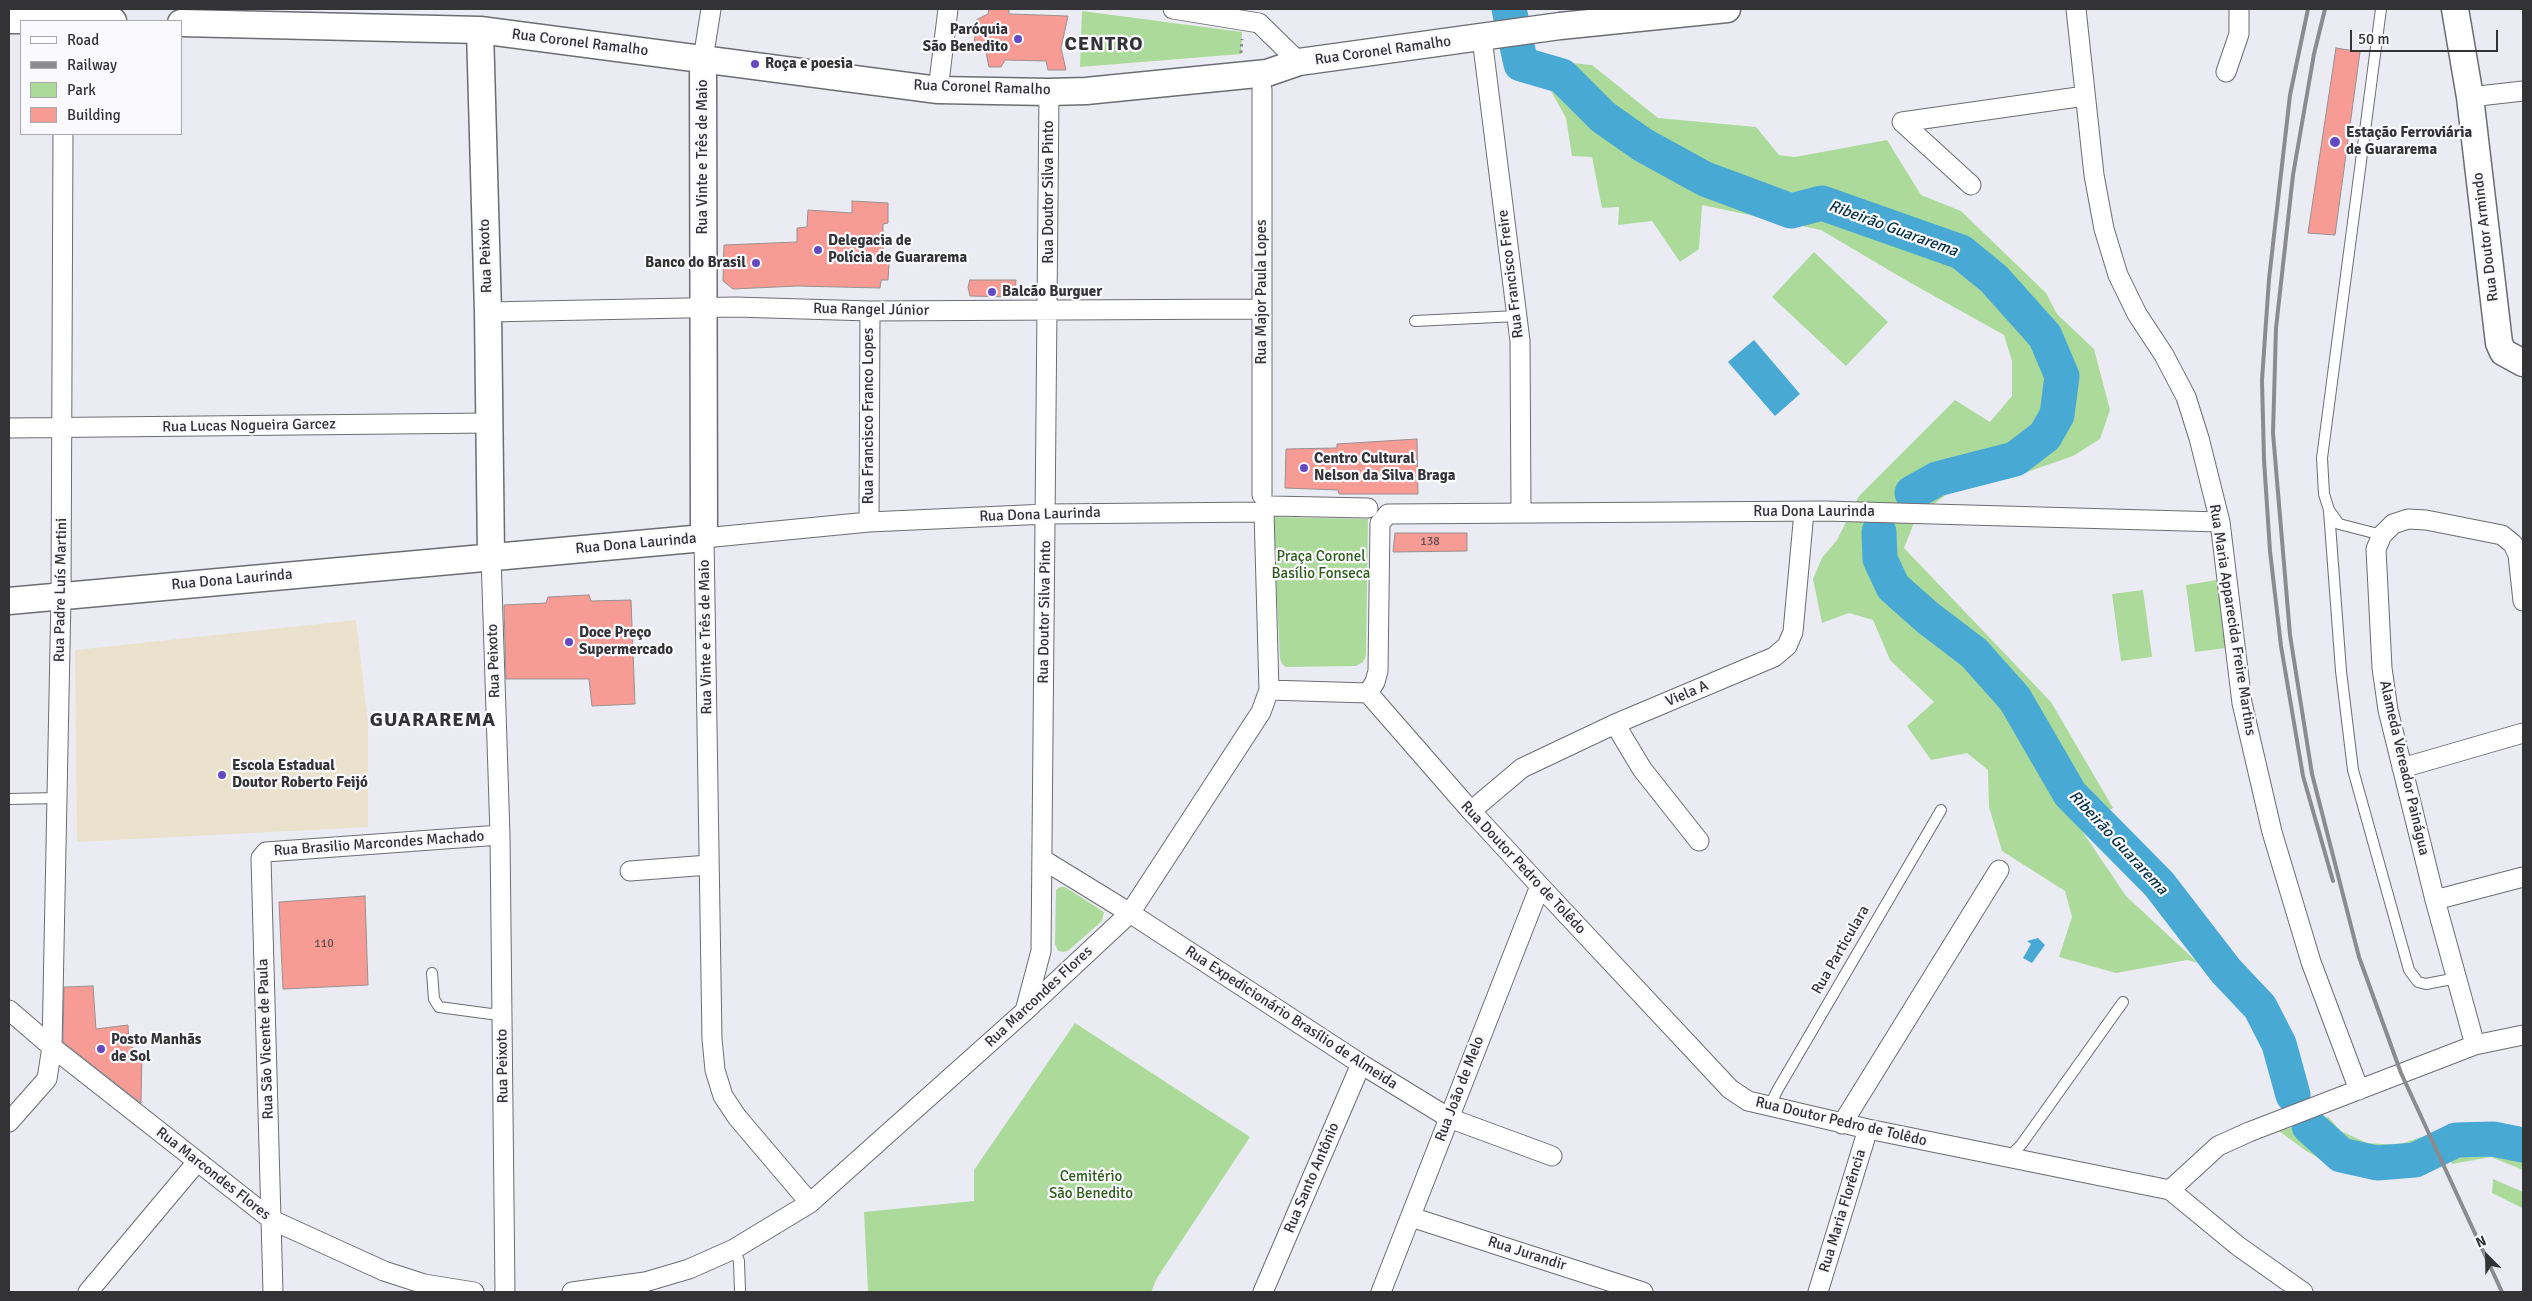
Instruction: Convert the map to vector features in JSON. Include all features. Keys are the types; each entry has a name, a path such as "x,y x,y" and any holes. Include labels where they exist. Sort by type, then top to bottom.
{"main road":[{"name":"Rua Coronel Ramalho","path":"182,23 480,30 938,90 1049,92 1268,73 1299,62 1489,37 1538,29 1591,16 1727,9"},
{"name":"Rua Doutor Armindo","path":"2455,9 2470,97 2499,343 2504,352 2523,363"},
{"name":"Rua Peixoto","path":"480,30 488,312 491,556"},
{"name":"Rua Vinte e Três de Maio","path":"704,59 704,538"},
{"name":"Rua Dona Laurinda","path":"9,602 491,556 704,538"}],"street":[{"name":"Rua Vinte e Três de Maio","path":"704,59 711,9"},
{"path":"938,90 948,9"},
{"path":"1173,9 1259,23 1299,62"},
{"name":"Rua Maria Apparecida Freire Martins","path":"2076,9 2094,175 2104,229 2118,275 2137,314 2164,355 2186,396 2220,522 2242,702 2272,832 2311,962 2359,1090"},
{"path":"2226,72 2239,34 2240,9"},
{"name":"Rua Francisco Freire","path":"1489,37 1520,340 1520,512"},
{"name":"Rua Major Paula Lopes","path":"1262,89 1266,505"},
{"path":"2470,97 2523,91"},
{"name":"Rua Doutor Silva Pinto","path":"1025,1011 1041,951 1047,514 1049,92"},
{"path":"1971,185 1902,122 2085,96"},
{"name":"Rua Padre Luís Martini","path":"9,1122 47,1079 52,1047 61,596 64,135"},
{"name":"Rua Rangel Júnior","path":"488,312 703,307 870,311 1255,309"},
{"name":"Rua Francisco Franco Lopes","path":"869,522 870,311"},
{"name":"Rua Lucas Nogueira Garcez","path":"9,428 490,423"},
{"name":"Rua Dona Laurinda","path":"704,538 869,522 1266,505 1368,508"},
{"name":"Rua Marcondes Flores","path":"572,1292 645,1282 689,1269 734,1249 810,1203 1025,1011 1130,913 1261,712 1269,690 1266,505"},
{"name":"Rua Dona Laurinda","path":"1368,693 1375,682 1378,671 1380,523 1388,514 1804,512 2220,522"},
{"name":"Viela A","path":"1470,812 1522,768 1615,724 1774,657 1787,646 1793,632 1804,512"},
{"path":"2382,535 2393,524 2408,519 2426,520 2502,534 2513,544 2518,555 2523,601"},
{"name":"Alameda Vereador Painágua","path":"2382,535 2376,549 2382,668 2388,710 2435,900 2475,1045"},
{"name":"Rua Vinte e Três de Maio","path":"704,538 712,1039 715,1070 724,1096 737,1117 810,1203"},
{"name":"Rua Peixoto","path":"491,556 500,835 505,1292"},
{"path":"1269,690 1368,693"},
{"name":"Rua Doutor Pedro de Tolêdo","path":"1368,693 1470,812 1730,1089 1748,1101 1842,1124 2170,1190 2238,1246 2304,1292"},
{"path":"1615,724 1642,769 1700,840"},
{"path":"2402,768 2523,733"},
{"name":"Rua Brasilio Marcondes Machado","path":"261,858 266,852 500,835"},
{"name":"Rua São Vicente de Paula","path":"261,858 273,1292"},
{"name":"Rua Expedicionário Brasílio de Almeida","path":"1042,859 1130,913 1361,1064 1448,1118 1552,1156"},
{"path":"630,871 709,865"},
{"path":"1842,1124 1998,870"},
{"path":"2435,900 2523,877"},
{"name":"Rua João de Melo","path":"1381,1292 1412,1217 1448,1118 1540,886"},
{"path":"1041,951 1044,959 1051,964 1071,968"},
{"name":"Rua Marcondes Flores","path":"9,1010 52,1047 272,1220 384,1271 424,1284 474,1292"},
{"path":"2170,1190 2218,1146 2278,1120 2475,1045 2523,1035"},
{"name":"Rua Santo Antônio","path":"1263,1292 1361,1064"},
{"name":"Rua Maria Florência","path":"1818,1292 1868,1129"},
{"path":"88,1292 197,1162"},
{"name":"Rua Jurandir","path":"1412,1217 1643,1292"}],"lane":[{"path":"2381,9 2322,458 2324,494 2329,510 2341,671 2356,780 2409,970 2418,982 2426,984 2457,978"},
{"path":"1415,320 1517,316"},
{"path":"2329,510 2339,524 2382,535"},
{"path":"9,799 58,798"},
{"name":"Rua Particulara","path":"1769,1107 1941,810"},
{"path":"432,973 434,999 438,1007 491,1014 502,1012"},
{"path":"2008,1158 2021,1145 2123,1002"},
{"path":"734,1249 739,1261 740,1292"}],"shaded area":[{"name":"Escola Estadual Doutor Roberto Feijó","path":"356,620 368,722 368,827 77,842 75,650"}],"green space":[{"path":"1082,11 1242,32 1241,54 1080,67"},
{"path":"1571,63 1592,65 1658,118 1756,127 1779,155 1795,157 1887,140 1921,195 1961,211 2046,293 2057,314 2094,349 2110,410 2100,439 2073,456 2027,472 1956,487 1916,518 1904,548 2051,702 2113,808 2078,825 2126,896 2198,963 2187,960 2116,973 2059,957 2072,917 2065,891 2002,851 1989,807 1988,770 1967,753 1931,760 1907,726 1934,702 1890,660 1873,620 1849,613 1822,623 1813,579 1822,558 1837,540 1859,496 1955,400 1990,422 2012,396 2012,361 2004,335 1821,230 1702,205 1699,249 1680,262 1652,221 1618,225 1619,207 1602,208 1592,157 1572,156 1566,118 1547,84 1570,73"},
{"path":"1814,252 1888,322 1846,366 1772,297"},
{"name":"Praça Coronel Basílio Fonseca","path":"1273,517 1368,519 1366,656 1363,662 1356,666 1286,667 1282,664 1280,658"},
{"path":"2217,580 2226,648 2195,652 2186,585"},
{"path":"2143,590 2152,657 2121,661 2112,594"},
{"path":"1060,887 1065,887 1104,912 1102,921 1069,950 1064,952 1058,951 1055,944 1056,890"},
{"name":"Cemitério São Benedito","path":"1075,1023 1250,1137 1157,1278 1151,1292 868,1292 864,1212 974,1201 974,1170"},
{"path":"2328,1117 2341,1131 2367,1143 2398,1145 2421,1137 2436,1168 2402,1176 2360,1176 2331,1165 2306,1151 2279,1131"},
{"path":"2481,1128 2523,1137 2523,1170 2491,1157 2452,1164 2437,1131"},
{"path":"2493,1179 2523,1192 2523,1213 2522,1208 2492,1193"}],"water":[{"path":"1754,340 1800,394 1775,416 1728,362"},
{"path":"2038,938 2045,945 2032,963 2023,958 2031,944 2027,941"}],"building":[{"name":"Paróquia São Benedito","path":"989,9 1009,9 1009,14 1068,16 1061,48 1066,70 1048,70 1046,61 1005,60 1001,67 989,67 986,52 974,47 976,20 988,14"},
{"name":"Estação Ferroviária de Guararema","path":"2336,48 2360,52 2335,235 2308,233"},
{"path":"852,201 888,203 888,223 883,224 883,261 889,264 888,280 881,280 880,288 797,286 733,289 723,281 724,245 797,242 797,228 807,227 808,210 852,213"},
{"name":"Balcão Burguer","path":"970,280 1016,280 1015,297 970,296 968,287"},
{"path":"1417,439 1418,494 1339,494 1338,490 1285,488 1286,449 1337,448 1337,444"},
{"path":"1395,533 1467,533 1467,551 1393,552"},
{"name":"Doce Preço Supermercado","path":"589,595 591,601 631,600 635,704 592,706 589,679 506,679 504,605 546,603 548,597"},
{"path":"365,896 368,985 283,989 279,902"},
{"name":"Posto Manhãs de Sol","path":"93,986 96,1029 128,1025 129,1046 142,1052 141,1103 63,1042 64,987"}],"waterway":[{"name":"Ribeirão Guararema","path":"1509,9 1521,64 1562,76 1603,117 1643,145 1705,179 1791,211 1822,203 1961,252 1994,279 2045,336 2062,376 2057,415 2045,436 2015,459 1937,479 1912,493"},
{"name":"Ribeirão Guararema","path":"1879,532 1880,559 1893,587 1928,618 1974,653 2015,699 2070,794 2159,884 2226,971 2260,1007 2279,1044 2293,1095"},
{"name":"Ribeirão Guararema","path":"2309,1126 2341,1155 2377,1163 2415,1160 2456,1140 2493,1139 2523,1145"}],"railway":[{"path":"2308,9 2290,95 2269,279 2262,380 2264,460 2270,551 2281,646 2303,776 2333,881"},
{"path":"2325,9 2314,54 2293,175 2276,328 2273,433 2290,635 2312,774 2359,957 2401,1073 2502,1292"}],"place":[{"name":"Paróquia São Benedito","path":"1018,39"},
{"name":"Roça e poesia","path":"755,64"},
{"name":"Estação Ferroviária de Guararema","path":"2335,142"},
{"name":"Delegacia de Polícia de Guararema","path":"818,250"},
{"name":"Banco do Brasil","path":"756,263"},
{"name":"Balcão Burguer","path":"992,292"},
{"name":"Centro Cultural Nelson da Silva Braga","path":"1304,468"},
{"name":"Doce Preço Supermercado","path":"569,642"},
{"name":"Escola Estadual Doutor Roberto Feijó","path":"222,775"},
{"name":"Posto Manhãs de Sol","path":"101,1049"}],"district":[{"name":"CENTRO","path":"1104,45"},
{"name":"GUARAREMA","path":"433,721"}]}
